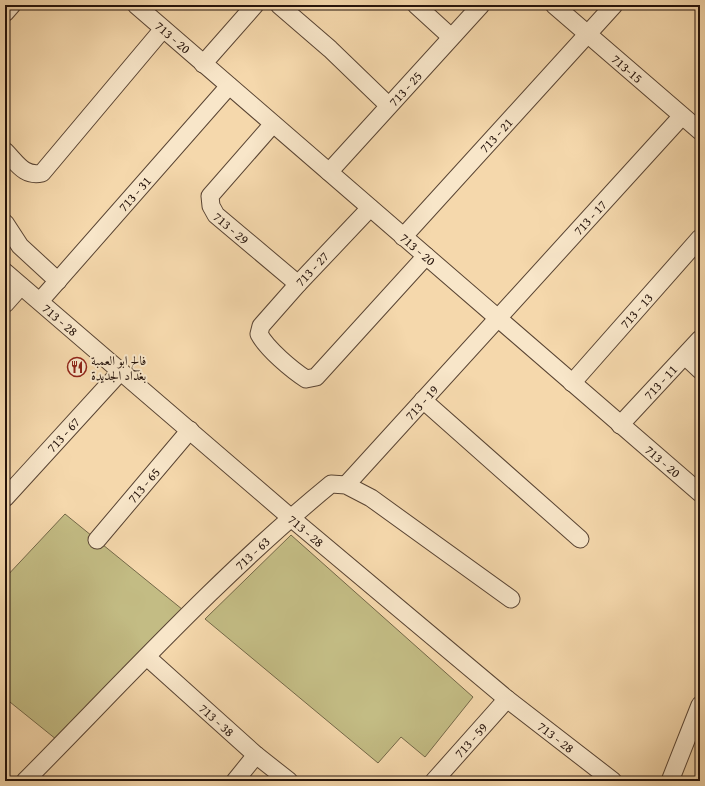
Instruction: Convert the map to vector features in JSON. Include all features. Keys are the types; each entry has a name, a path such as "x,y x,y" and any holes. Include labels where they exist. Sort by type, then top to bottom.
{"street":[{"path":"5,13 12,5"},
{"name":"713 - 20","path":"136,5 700,494"},
{"path":"203,64 255,5"},
{"path":"279,5 330,48 388,105"},
{"path":"416,5 451,37"},
{"name":"713 - 25","path":"329,172 480,5"},
{"name":"713-15","path":"554,5 682,116 699,127"},
{"name":"713 - 21","path":"403,237 614,5"},
{"path":"5,151 24,172 34,175 42,173 163,29"},
{"name":"713 - 31","path":"40,301 229,86"},
{"name":"713 - 17","path":"498,318 682,116"},
{"name":"713 - 29","path":"272,124 210,196 211,206 216,215 298,284"},
{"name":"713 - 27","path":"370,208 298,284 261,326 259,334 263,342 297,374 306,379 316,376 426,256"},
{"path":"5,223 20,246 58,281"},
{"name":"713 - 13","path":"572,383 700,238"},
{"name":"713 - 28","path":"5,272 290,517 507,699 613,781"},
{"path":"5,304 21,286"},
{"name":"713 - 19","path":"346,485 498,318"},
{"name":"713 - 11","path":"620,425 700,339"},
{"path":"685,356 700,370"},
{"name":"713 - 67","path":"5,498 121,371"},
{"path":"423,400 580,539"},
{"name":"713 - 65","path":"97,540 190,430"},
{"name":"713 - 63","path":"25,781 188,614 290,517 331,484 346,485"},
{"path":"346,485 371,498 511,599"},
{"name":"713 - 38","path":"147,657 256,755 289,781"},
{"name":"713 - 59","path":"440,779 507,699"},
{"path":"670,781 700,705"},
{"path":"235,781 256,755"}],"shaded area":[{"path":"65,514 188,614 62,744 5,698 5,578"},
{"path":"291,535 473,697 425,757 401,737 378,763 205,619"}],"place":[{"name":"فالح ابو العمبة بغداد الجديدة","path":"77,367"}]}
